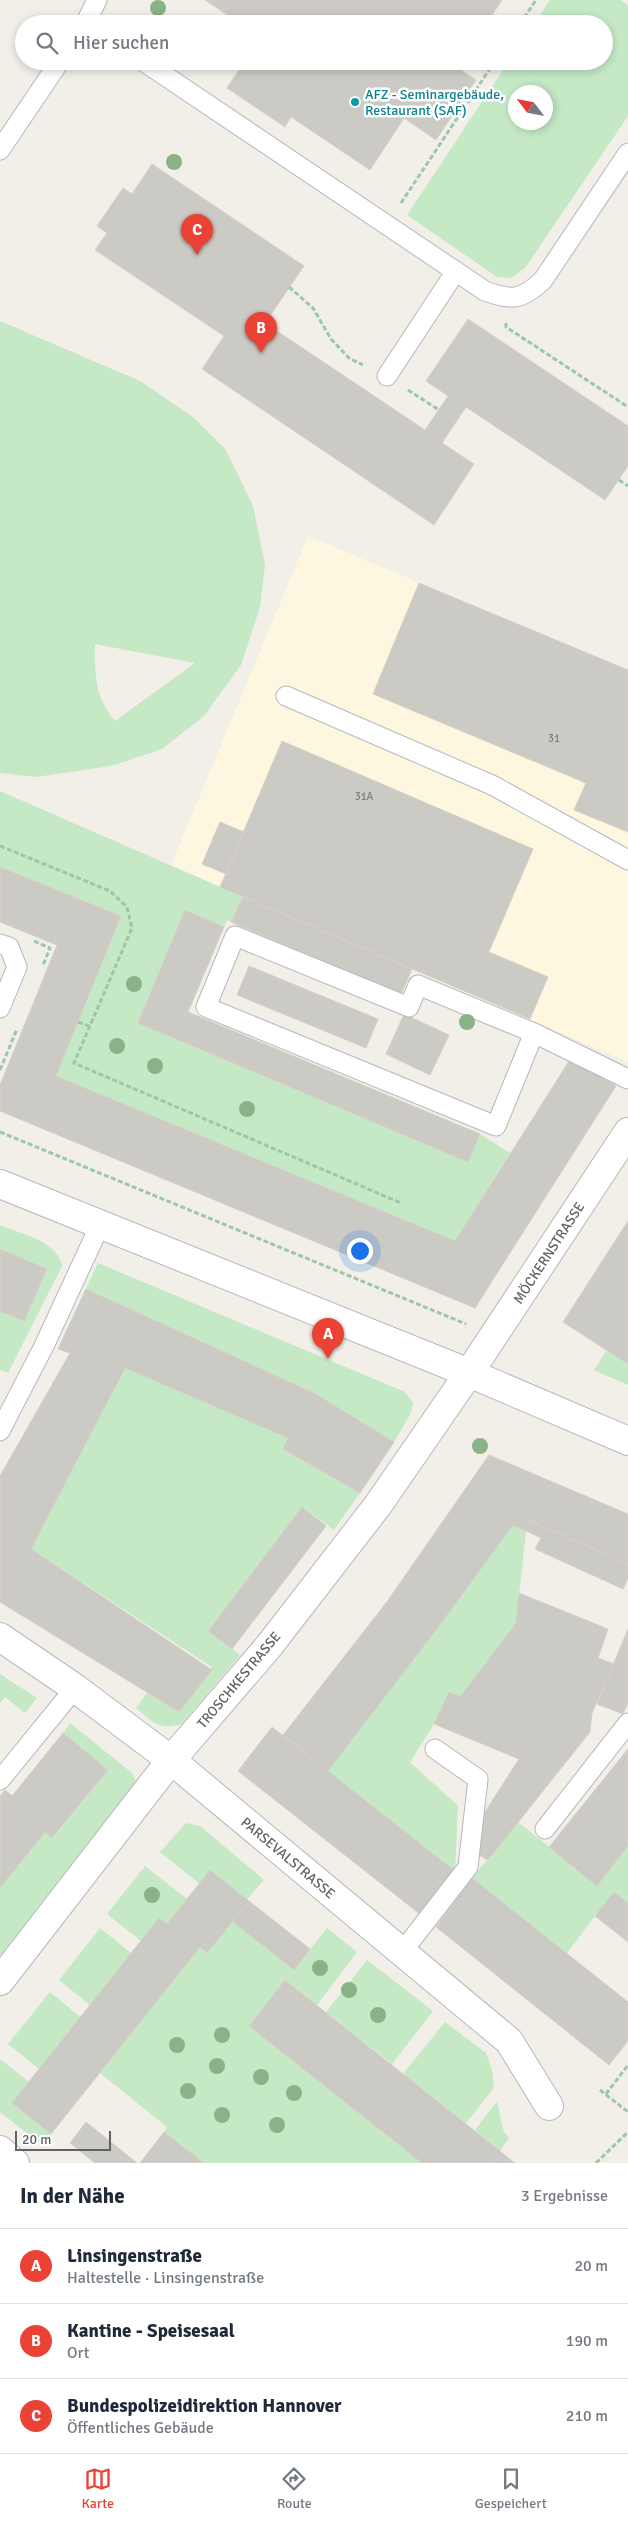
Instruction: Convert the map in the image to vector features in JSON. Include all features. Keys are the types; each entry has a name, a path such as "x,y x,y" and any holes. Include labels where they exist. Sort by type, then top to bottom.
{"street":[{"name":"MÖCKERNSTRASSE","path":"469,1374 628,1132"},
{"path":"0,1184 469,1374 628,1441"},
{"name":"TROSCHKESTRASSE","path":"0,1981 171,1760 269,1646 378,1505 469,1374"},
{"name":"PARSEVALSTRASSE","path":"0,1637 75,1688 171,1760 509,2041 549,2106"},
{"path":"0,2150 15,2163"}],"lane":[{"path":"90,15 97,0"},
{"path":"0,150 54,70"},
{"path":"156,70 485,291 505,299 527,295 543,280 628,153"},
{"path":"387,376 456,271"},
{"path":"286,696 492,785 628,860"},
{"path":"534,1033 496,1126 206,1007 235,936 409,1007 418,985 534,1033 628,1079"},
{"path":"0,944 9,947 17,967 0,1008"},
{"path":"0,1431 44,1346 100,1225"},
{"path":"0,1780 75,1688"},
{"path":"545,1829 628,1724"},
{"path":"402,1952 468,1867 478,1779 435,1749"}],"path":[{"path":"526,15 536,0"},
{"path":"386,225 489,70"},
{"path":"289,287 314,308 331,339 349,358 387,376 439,410"},
{"path":"505,299 506,327 628,407"},
{"path":"619,480 628,486"},
{"path":"0,846 110,891 127,907 132,928 74,1063 401,1203"},
{"path":"78,1022 89,1026"},
{"path":"0,1132 494,1336"},
{"path":"606,2094 628,2064"},
{"path":"600,2090 628,2112"},
{"path":"596,2163 628,2132"}],"shaded area":[{"path":"308,536 628,670 628,1062 171,865"}],"green space":[{"path":"550,0 620,0 628,5 628,116 525,268 511,278 497,277 407,215 503,70 613,70 613,15 540,15"},
{"path":"0,321 140,381 193,417 226,450 253,506 265,565 260,607 241,665 204,716 162,749 111,766 36,777 0,773","holes":["95,644 195,663 115,721 99,693 96,675"]},
{"path":"0,791 243,897 231,922 227,920 224,927 185,911 138,1023 468,1162 480,1134 510,1153 455,1241 56,1076 121,916 0,867"},
{"path":"0,1225 46,1244 54,1250 62,1266 8,1373 0,1370"},
{"path":"98,1263 405,1392 413,1403 411,1413 394,1442 314,1393 86,1289"},
{"path":"607,1350 628,1364 628,1385 594,1370"},
{"path":"125,1368 288,1438 283,1449 360,1493 334,1530 302,1507 208,1630 240,1655 182,1724 174,1726 157,1724 136,1708 147,1693 179,1712 212,1667 31,1549"},
{"path":"513,1525 526,1531 516,1623 460,1697 449,1693 434,1724 410,1762 458,1806 455,1871 328,1771"},
{"path":"0,1674 37,1698 25,1713 5,1697 0,1703"},
{"path":"70,1723 132,1773 136,1781 134,1790 0,1958 0,1888 45,1832 53,1838 108,1770 63,1733"},
{"path":"518,1822 597,1885 628,1846 628,1903 595,1916 567,1953 472,1878"},
{"path":"186,1823 200,1826 264,1880 247,1899 210,1870 200,1884 160,1852"},
{"path":"145,1866 187,1899 167,1924 159,1918 141,1941 107,1914"},
{"path":"232,1921 294,1970 327,1928 357,1952 317,2005 285,1980 249,2026 422,2163 204,2163 164,2132 167,2127 100,2073 200,1947 208,1953"},
{"path":"100,1928 131,1953 90,2005 59,1980"},
{"path":"367,1960 433,2011 392,2064 326,2012"},
{"path":"50,1992 80,2017 39,2069 8,2044"},
{"path":"445,2022 486,2053 492,2070 494,2088 466,2123 403,2074"},
{"path":"0,2059 29,2082 12,2103 51,2134 43,2146 0,2112"},
{"path":"497,2101 503,2130 509,2138 500,2151 475,2130"}],"building":[{"path":"205,0 502,0 492,15 228,15"},
{"name":"AFZ - Seminargebäude, Restaurant (SAF)","path":"239,70 461,70 476,80 436,140 404,118 370,170 291,117 285,127 227,88"},
{"path":"152,164 304,266 265,323 425,430 448,396 426,381 468,319 628,426 628,466 605,500 466,407 442,443 474,464 434,525 202,369 224,336 95,250 107,233 97,226 123,188 132,194"},
{"path":"419,583 628,670 628,832 574,810 586,783 373,694"},
{"path":"282,741 533,849 489,952 548,977 530,1019 220,887"},
{"path":"220,822 244,832 226,874 202,864"},
{"path":"0,867 121,916 56,1076 455,1241 571,1058 616,1086 475,1308 0,1111 0,1085 57,945 0,922"},
{"path":"243,897 412,969 401,994 231,922"},
{"path":"185,910 224,927 188,1012 480,1134 468,1162 138,1023"},
{"path":"249,966 378,1019 366,1048 237,995"},
{"path":"404,1014 449,1035 430,1075 386,1054"},
{"path":"628,1221 628,1364 563,1322"},
{"path":"0,1249 47,1269 24,1321 0,1311"},
{"path":"86,1289 314,1393 394,1442 360,1493 283,1449 288,1438 125,1368 31,1549 212,1670 179,1712 0,1602 0,1476 70,1353 58,1349"},
{"path":"489,1455 628,1514 628,1564 530,1521 526,1531 513,1525 439,1626 328,1771 283,1735 386,1603"},
{"path":"302,1507 326,1526 232,1649 208,1631"},
{"path":"530,1521 628,1564 628,1578 623,1589 535,1549 541,1538 526,1531"},
{"path":"519,1593 608,1629 598,1658 614,1664 592,1713 590,1732 488,1860 475,1853 481,1818 519,1759 434,1724 449,1692 460,1697 516,1623"},
{"path":"628,1629 628,1703 623,1714 597,1704"},
{"path":"272,1727 455,1871 421,1915 238,1771"},
{"path":"63,1733 108,1770 52,1838 45,1832 0,1888 0,1796 5,1790 12,1796"},
{"path":"628,1749 628,1846 597,1886 549,1847"},
{"path":"210,1870 249,1901 207,1953 200,1947 51,2134 12,2103 159,1918 167,1924"},
{"path":"472,1878 628,2002 628,2041 609,2065 436,1927"},
{"path":"614,1892 628,1903 628,1942 595,1916"},
{"path":"249,1901 310,1949 294,1970 232,1921"},
{"path":"285,1980 500,2151 502,2153 494,2163 422,2163 249,2026"},
{"path":"86,2122 137,2163 95,2163 70,2143"},
{"path":"164,2132 204,2163 140,2163"},
{"path":"502,2153 515,2163 494,2163"}],"place":[{"name":"AFZ - Seminargebäude, Restaurant (SAF)","path":"355,102"},
{"name":"Bundespolizeidirektion Hannover","path":"197,255"},
{"name":"Kantine - Speisesaal","path":"261,353"},
{"name":"Linsingenstraße","path":"328,1359"}]}
